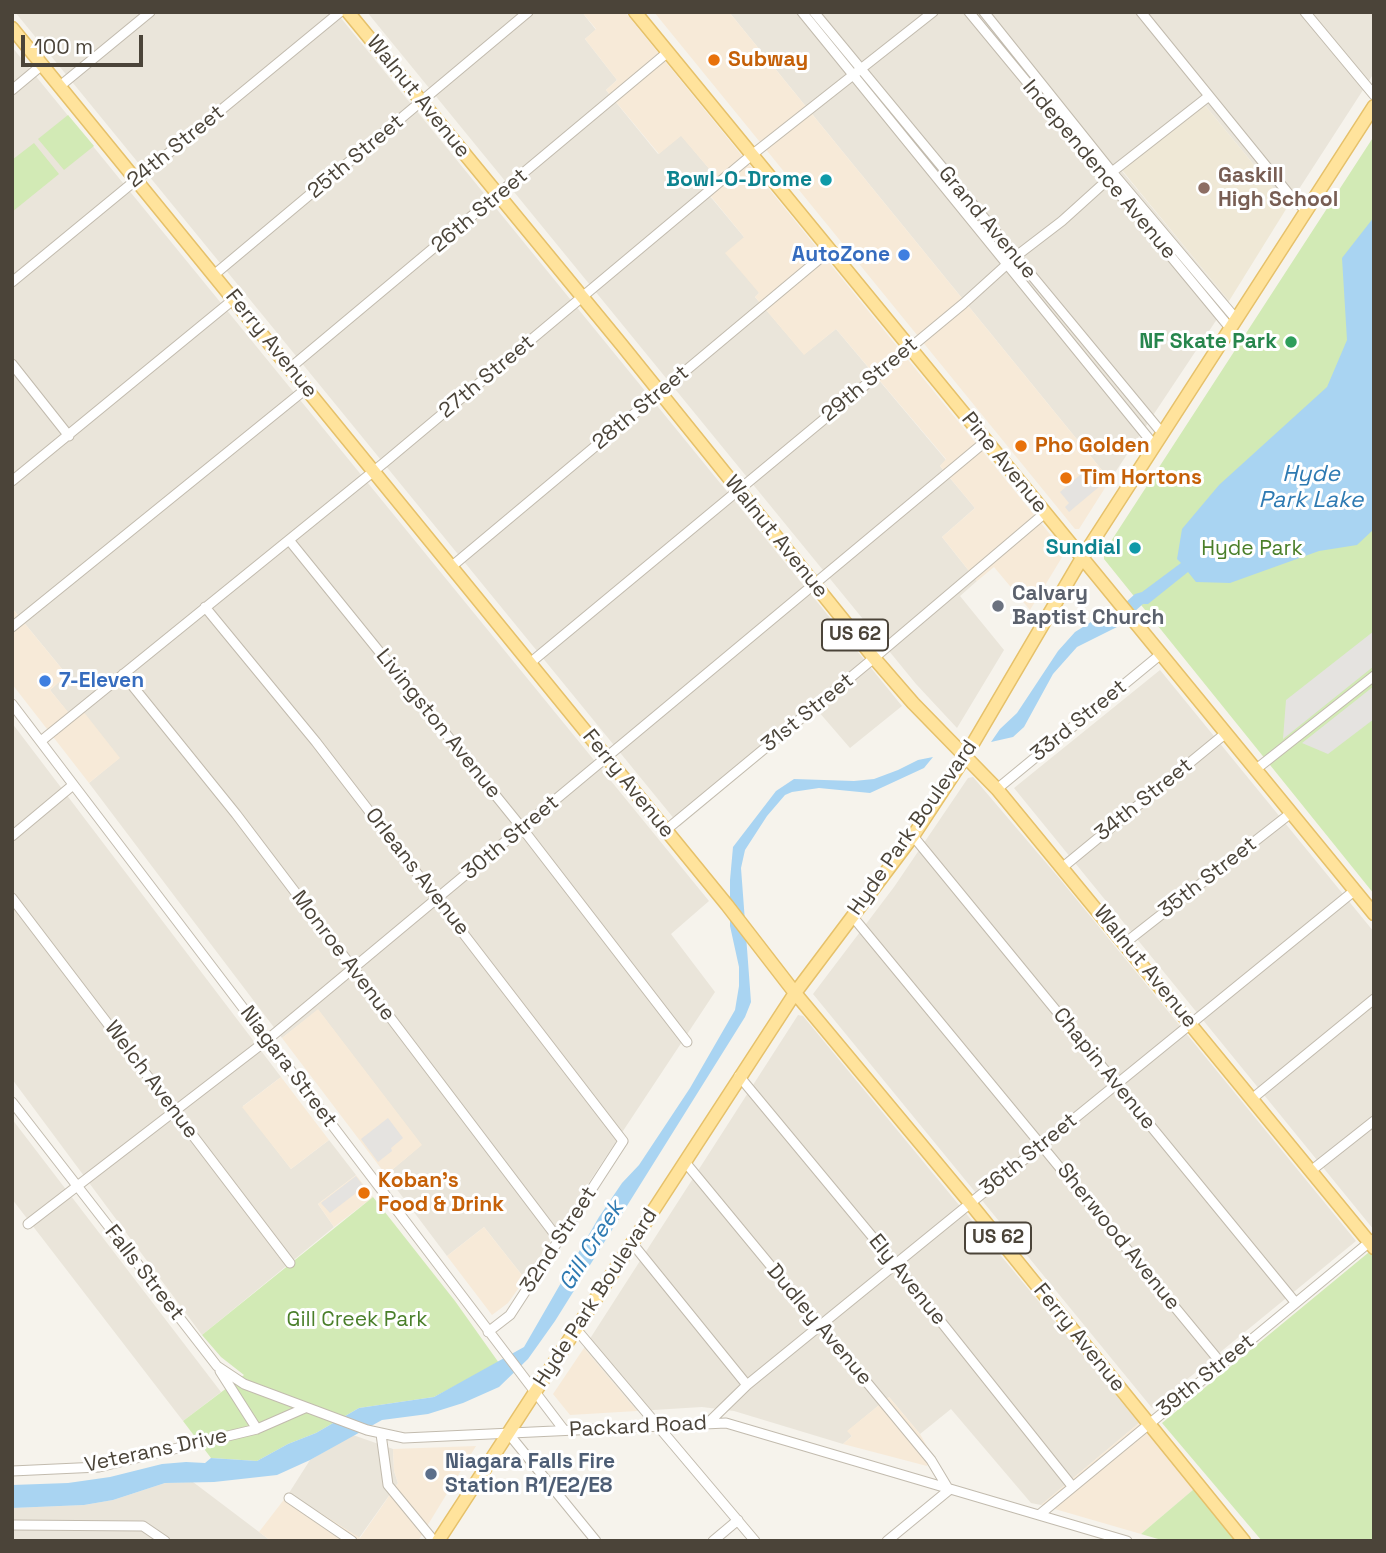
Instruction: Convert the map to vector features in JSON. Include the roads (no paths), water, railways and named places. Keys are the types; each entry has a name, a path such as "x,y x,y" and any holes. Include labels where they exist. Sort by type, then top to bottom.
{"main road":[{"name":"Walnut Avenue","path":"348,12 874,658 912,703 997,789 1372,1243"},
{"name":"Pine Avenue","path":"635,12 1374,914"},
{"name":"Ferry Avenue","path":"12,28 727,905 749,937 970,1203 1244,1541"},
{"name":"Hyde Park Boulevard","path":"436,1541 795,993 913,836 965,757 1082,558 1374,106"}],"street":[{"path":"60,86 150,12"},
{"name":"24th Street","path":"12,282 340,12"},
{"name":"25th Street","path":"215,274 528,12"},
{"path":"802,12 857,73 1007,264 1158,439"},
{"name":"Grand Avenue","path":"814,12 857,73 1015,257 1158,439"},
{"name":"27th Street","path":"41,741 374,471 752,154 933,12"},
{"name":"Independence Avenue","path":"969,12 1233,324"},
{"name":"Independence Avenue","path":"984,12 1110,176"},
{"path":"1140,12 1292,198 1307,211"},
{"path":"1305,12 1374,95"},
{"name":"26th Street","path":"290,368 668,52"},
{"path":"12,90 42,65"},
{"name":"29th Street","path":"530,663 1209,96"},
{"name":"28th Street","path":"451,567 830,250"},
{"path":"12,481 234,299"},
{"path":"12,364 69,436"},
{"path":"12,627 307,388"},
{"name":"30th Street","path":"27,1224 176,1112 353,970 986,441"},
{"name":"31st Street","path":"666,830 1045,513"},
{"name":"Livingston Avenue","path":"289,540 522,828 687,1042"},
{"name":"Orleans Avenue","path":"205,607 324,752 623,1141"},
{"name":"33rd Street","path":"997,789 1161,654"},
{"name":"Monroe Avenue","path":"123,674 236,814 559,1240"},
{"path":"1255,770 1374,676"},
{"name":"Niagara Street","path":"12,704 564,1430"},
{"name":"34th Street","path":"1063,867 1226,733"},
{"path":"12,836 73,785"},
{"name":"35th Street","path":"1125,943 1291,813"},
{"name":"Chapin Avenue","path":"913,836 1295,1302"},
{"name":"36th Street","path":"708,1423 747,1385 1354,891"},
{"name":"Welch Avenue","path":"12,898 290,1263"},
{"name":"Sherwood Avenue","path":"853,917 1221,1363"},
{"path":"1253,1098 1374,999"},
{"name":"Ely Avenue","path":"739,1076 895,1264 1072,1486"},
{"name":"Falls Street","path":"12,1102 217,1366 244,1384 305,1408"},
{"path":"1312,1170 1374,1121"},
{"name":"32nd Street","path":"488,1332 510,1315 623,1141"},
{"name":"Dudley Avenue","path":"685,1162 931,1460 949,1489"},
{"path":"632,1243 747,1385"},
{"name":"39th Street","path":"1039,1515 1295,1302 1372,1243"},
{"path":"576,1329 755,1541"},
{"path":"217,1366 257,1429 305,1408"},
{"name":"Packard Road","path":"305,1408 367,1430 404,1438 726,1423 1127,1541"},
{"name":"Veterans Drive","path":"12,1471 99,1467 257,1429"},
{"path":"508,1433 596,1541"},
{"path":"381,1434 388,1485 436,1541"},
{"path":"887,1541 949,1489"},
{"path":"289,1498 352,1541"},
{"path":"713,1541 738,1520"},
{"path":"12,1525 143,1526 165,1541"}],"water":[{"name":"Hyde Park Lake","path":"1374,217 1374,529 1357,545 1319,551 1230,583 1196,582 1188,572 1148,604 1143,604 1117,627 1077,647 1053,674 1024,727 1013,737 991,742 1017,713 1058,651 1075,632 1102,615 1114,613 1135,594 1142,592 1181,563 1177,559 1182,529 1219,485 1327,387 1347,340 1342,258"},
{"name":"Gill Creek","path":"933,757 924,768 870,793 819,788 792,792 785,795 767,816 745,850 741,868 751,1002 745,1017 555,1321 528,1359 499,1387 463,1403 428,1414 382,1420 277,1475 214,1482 165,1483 113,1500 84,1505 12,1508 12,1485 68,1483 110,1477 162,1464 205,1463 211,1458 257,1461 316,1433 359,1408 434,1397 524,1347 599,1217 622,1183 639,1165 690,1088 735,1010 739,967 730,926 733,847 776,791 794,779 874,779 918,760"}],"place":[{"name":"Subway","path":"714,60"},
{"name":"Bowl-O-Drome","path":"826,180"},
{"name":"Gaskill High School","path":"1204,188"},
{"name":"AutoZone","path":"904,255"},
{"name":"NF Skate Park","path":"1291,342"},
{"name":"Pho Golden","path":"1021,446"},
{"name":"Tim Hortons","path":"1066,478"},
{"name":"Sundial","path":"1135,548"},
{"name":"Calvary Baptist Church","path":"998,606"},
{"name":"7-Eleven","path":"45,681"},
{"name":"Koban's Food & Drink","path":"364,1193"},
{"name":"Niagara Falls Fire Station R1/E2/E8","path":"431,1474"}],"park label":[{"name":"Hyde Park","path":"1252,549"},
{"name":"Gill Creek Park","path":"357,1320"}]}
